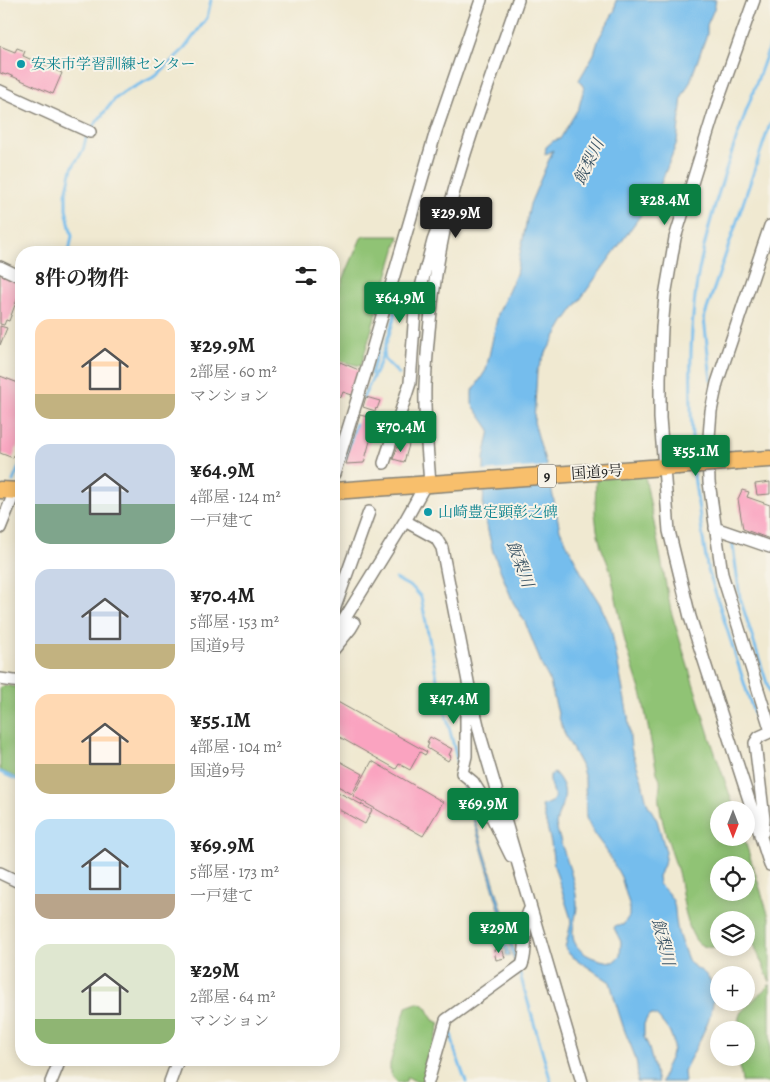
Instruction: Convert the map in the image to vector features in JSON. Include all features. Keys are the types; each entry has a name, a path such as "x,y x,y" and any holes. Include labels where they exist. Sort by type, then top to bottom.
{"highway":[{"name":"国道9号","path":"340,491 770,459"}],"street":[{"path":"340,455 436,131 481,0"},
{"path":"340,623 430,485 425,388 435,284 450,205 470,136 518,0"},
{"path":"754,0 715,109 670,257 662,328 660,418 666,467 669,531 690,617 770,865"},
{"path":"0,91 89,131"},
{"path":"384,463 410,383 414,323 418,298 441,218 450,205"},
{"path":"760,835 763,832 764,819 755,743 757,739 770,730 722,574 714,528 708,450 711,411 717,383 770,226"},
{"path":"0,267 15,274"},
{"path":"0,528 12,491"},
{"path":"340,593 369,512"},
{"path":"406,521 436,538 442,548 470,692 481,738 582,1082"},
{"path":"714,528 770,546"},
{"path":"340,642 354,623"},
{"path":"0,679 15,681"},
{"path":"470,692 466,700 466,756 462,772 477,787 508,854 511,857 516,857"},
{"path":"0,873 15,880"},
{"path":"428,1082 446,1020 522,965 528,915 531,908"},
{"path":"51,1082 58,1066"},
{"path":"170,1082 176,1066"}],"green space":[{"path":"364,236 399,236 361,366 340,361 340,287 361,238"},
{"path":"644,471 671,611 710,738 732,801 710,801 710,846 747,846 750,856 710,856 710,901 755,901 755,873 770,920 770,982 755,947 755,911 710,911 710,947 702,946 697,942 688,924 678,872 666,836 661,813 659,798 660,780 642,696 625,642 610,569 601,547 595,513 596,475"},
{"path":"5,685 15,687 15,777 0,770 0,688"},
{"path":"770,984 770,1082 742,1082 740,1066 755,1066 755,1021 738,1021 739,1017 742,1011 755,1011 755,998"},
{"path":"417,1003 424,1005 433,1020 440,1023 423,1081 413,1080 408,1077 405,1082 397,1082 390,1074 390,1064 406,1007"}],"water":[{"name":"飯梨川","path":"616,0 716,0 707,25 707,34 690,82 682,97 677,142 658,191 564,322 537,371 534,422 549,475 484,479 484,458 490,430 472,404 472,392 486,370 498,314 516,274 530,204 553,150 545,155 546,147 553,141 560,139 579,107 584,88 579,80 615,10"},
{"name":"飯梨川","path":"549,477 560,530 611,628 628,716 631,748 641,777 647,803 657,820 666,852 664,865 658,876 659,884 670,896 674,904 678,931 689,962 703,972 710,980 711,1014 684,1071 685,1082 661,1082 672,1053 673,1043 666,1027 652,1014 648,1016 644,1024 644,1037 658,1082 637,1082 636,1060 623,1026 610,982 570,955 565,948 571,923 570,916 554,866 551,843 542,806 552,802 555,796 550,782 550,775 555,773 564,787 564,799 556,825 576,893 577,908 573,936 577,946 590,957 613,962 620,956 621,942 614,928 616,925 623,925 629,916 629,904 621,877 586,818 585,779 581,765 560,721 549,679 525,622 513,602 493,552 483,510 484,482"},
{"path":"463,780 518,962 515,965 505,928 503,930 510,955 506,956 505,952 507,951 500,934 504,926"}],"pier":[{"path":"549,466 553,485 481,491 482,471"}],"building":[{"name":"安来市学習訓練センター","path":"0,46 15,52 17,48 25,51 23,56 62,73 53,94 7,74 0,73"},
{"path":"0,274 15,280 15,305 9,321 6,320 4,325 0,324"},
{"path":"0,326 7,328 0,345"},
{"path":"340,362 361,371 352,395 343,392 341,397"},
{"path":"0,376 15,382 15,452 13,458 0,453"},
{"path":"366,397 380,401 375,411 363,407"},
{"path":"360,415 376,419 364,463 346,464"},
{"path":"403,443 409,445 404,462 393,459 398,446 402,447"},
{"path":"770,482 770,494 757,495 755,484"},
{"path":"742,490 749,492 747,497 770,505 770,539 743,529 738,499"},
{"path":"340,703 427,752 425,755 420,752 410,770 399,764 396,769 340,737"},
{"path":"430,737 452,749 448,761 427,748 429,743 427,742"},
{"path":"340,761 363,774 352,794 340,787"},
{"path":"372,761 443,802 423,836 353,796"},
{"path":"340,793 372,810 365,824 340,810"},
{"path":"502,948 505,958 496,960 494,950"}],"waterway":[{"path":"91,129 115,99 124,92 156,76 184,49 207,18 211,0"},
{"path":"693,460 691,340 699,270 721,184 770,45"},
{"path":"711,380 704,318 770,124"},
{"path":"70,246 72,236 66,209 66,194 72,168 83,150 87,134"},
{"path":"363,398 379,365 394,319 395,310 392,296"},
{"path":"371,374 385,327"},
{"path":"384,350 385,360 399,374"},
{"path":"343,460 356,424"},
{"path":"693,469 707,566 760,733"},
{"path":"13,481 15,476"},
{"path":"732,539 740,598 770,693"},
{"path":"396,579 413,588 421,597 437,679 459,767"},
{"path":"0,772 15,778"},
{"path":"519,971 551,1082"},
{"path":"449,1024 455,1051 466,1082"}],"place":[{"name":"安来市学習訓練センター","path":"21,64"},
{"name":"山崎豊定顕彰之碑","path":"428,512"}]}
